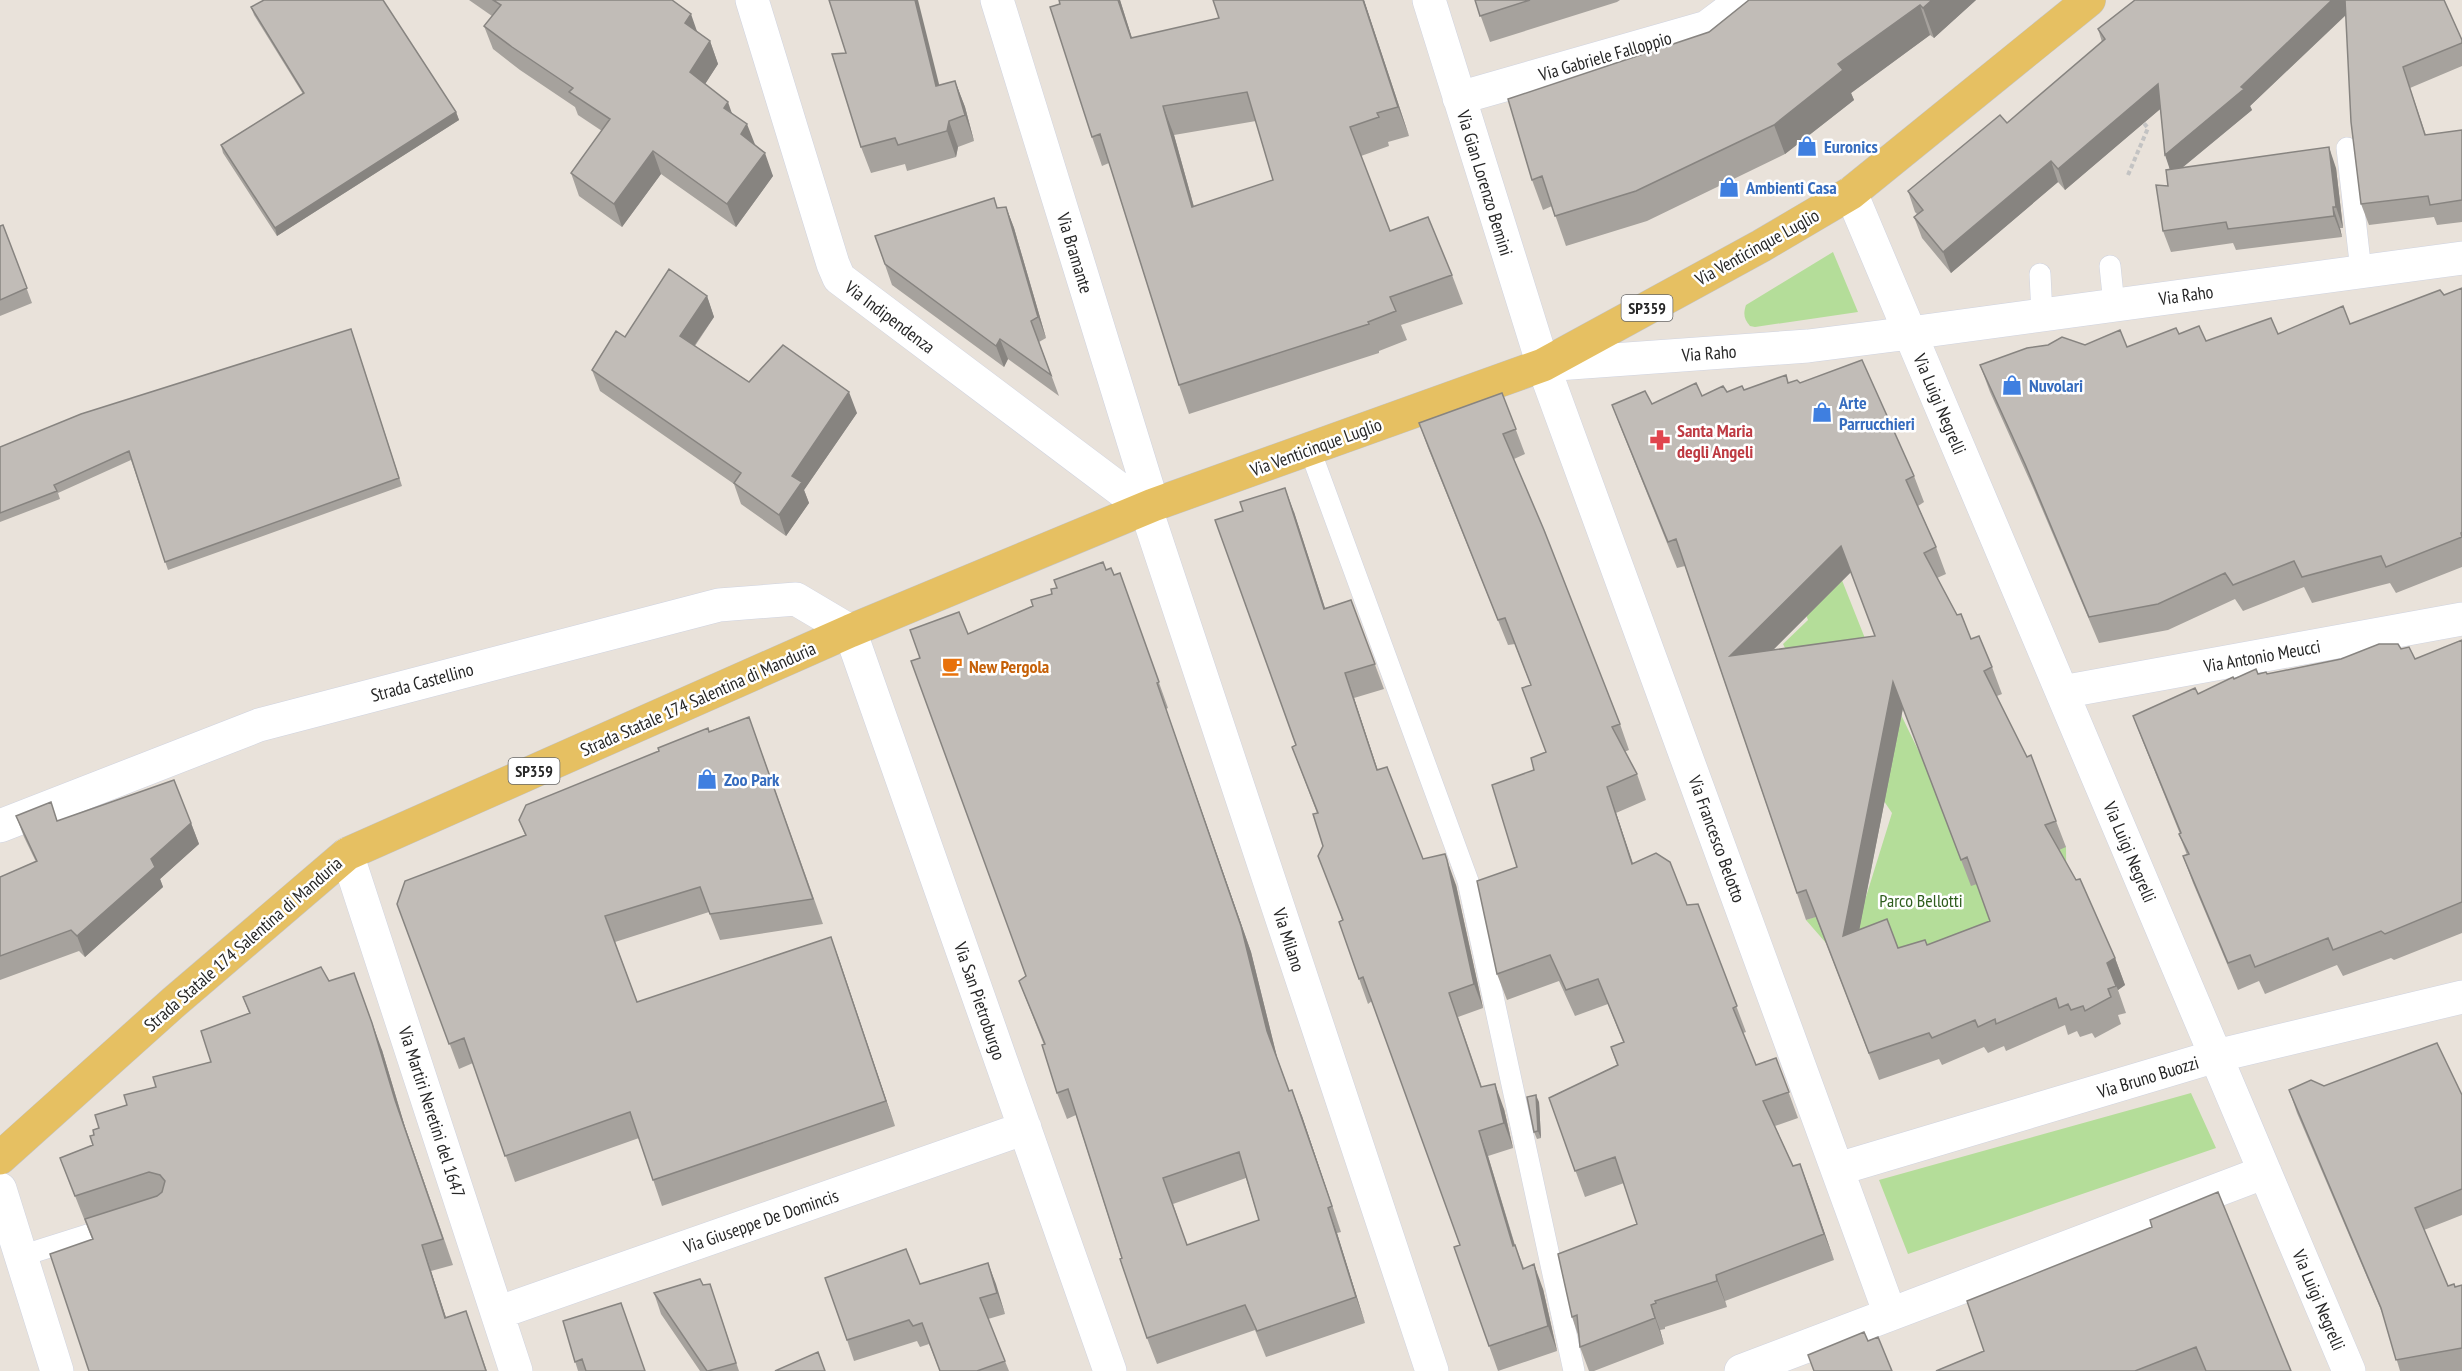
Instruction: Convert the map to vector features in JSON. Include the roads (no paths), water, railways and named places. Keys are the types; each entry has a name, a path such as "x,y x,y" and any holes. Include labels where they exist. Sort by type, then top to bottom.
{"main road":[{"name":"Via Venticinque Luglio","path":"1149,507 1543,365 1851,194 2089,0"},
{"name":"Strada Statale 174 Salentina di Manduria","path":"0,1158 174,1002 347,854 850,631 1149,507"}],"street":[{"name":"Via Indipendenza","path":"752,0 829,253 839,278 1149,507"},
{"name":"Via Bramante","path":"998,0 1149,507"},
{"name":"Via Gian Lorenzo Bemini","path":"1429,0 1543,365"},
{"name":"Via Gabriele Falloppio","path":"1459,98 1707,27 1743,0"},
{"path":"1851,194 1910,333"},
{"name":"Via Raho","path":"1543,365 1808,346 2462,258"},
{"name":"Via Luigi Negrelli","path":"1910,333 2349,1371"},
{"name":"Via Francesco Belotto","path":"1543,365 1890,1314"},
{"name":"Via Milano","path":"1149,507 1432,1371"},
{"name":"Strada Castellino","path":"0,826 259,725 719,605 796,599 850,631"},
{"name":"Via Antonio Meucci","path":"2062,692 2462,619"},
{"name":"Via San Pietroburgo","path":"850,631 1110,1371"},
{"name":"Via Martiri Neretini del 1647","path":"347,854 516,1371"},
{"name":"Via Bruno Buozzi","path":"1838,1169 2216,1056 2462,997"},
{"name":"Via Giuseppe De Domincis","path":"497,1313 1025,1128"},
{"path":"1741,1371 2265,1172"},
{"path":"0,1189 57,1371"}],"lane":[{"path":"2347,148 2361,271"},
{"path":"2110,266 2114,305"},
{"path":"2040,274 2042,315"},
{"path":"1310,450 1468,881 1574,1371"},
{"path":"21,1256 130,1221"}],"place":[{"name":"Euronics","path":"1807,146"},
{"name":"Ambienti Casa","path":"1729,187"},
{"name":"Nuvolari","path":"2012,385"},
{"name":"Arte Parrucchieri","path":"1822,412"},
{"name":"Santa Maria degli Angeli","path":"1660,440"},
{"name":"New Pergola","path":"952,666"},
{"name":"Zoo Park","path":"707,779"}],"park label":[{"name":"Parco Bellotti","path":"1921,900"}]}
